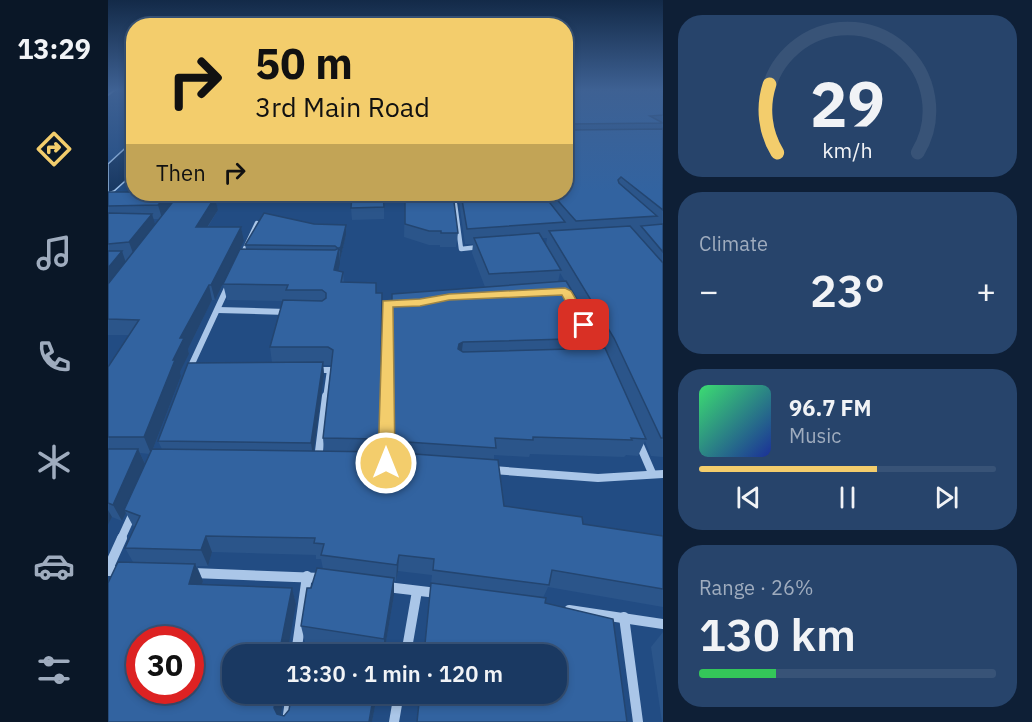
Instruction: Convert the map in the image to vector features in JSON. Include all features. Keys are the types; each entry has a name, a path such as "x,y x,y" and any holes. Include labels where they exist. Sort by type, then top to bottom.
{"street":[{"path":"455,202 461,249 483,247"},
{"path":"250,260 240,260 256,222"},
{"path":"186,379 231,280"},
{"path":"386,463 387,304 409,303"},
{"path":"218,310 299,312"},
{"path":"189,369 201,369"},
{"path":"306,370 330,370 318,462"},
{"path":"634,431 652,473"},
{"path":"306,461 329,462"},
{"path":"375,462 398,463"},
{"path":"480,470 598,478 663,474"},
{"path":"131,572 108,570 136,504"},
{"path":"178,573 307,576 329,579"},
{"path":"297,644 307,576"},
{"path":"373,585 452,595"},
{"path":"408,644 417,591"},
{"path":"555,608 624,616 663,624"},
{"path":"624,616 638,722"},
{"path":"287,722 289,704"},
{"path":"394,722 397,704"}],"water":[{"path":"126,147 126,180 114,191 108,193 108,164"}],"building":[{"path":"663,129 663,210 621,177 618,180 619,183 657,216 576,221 558,201 573,201 573,130"},
{"path":"108,192 126,192 126,201 162,201 158,205 108,206"},
{"path":"173,201 212,201 196,227 241,227 180,338 184,338 173,360 175,360 144,437 108,437 108,367 139,320 108,319 108,284"},
{"path":"352,201 384,201 384,207 351,208"},
{"path":"405,201 454,201 458,233 429,231 405,224"},
{"path":"462,201 548,201 565,222 467,229"},
{"path":"108,213 152,214 129,242 108,244"},
{"path":"264,213 314,224 346,225 340,250 335,246 245,245"},
{"path":"663,224 663,252 641,226"},
{"path":"630,226 663,263 663,438 614,338 549,231"},
{"path":"539,233 561,270 489,274 474,238"},
{"path":"339,248 334,270 343,272 341,282 376,283 376,293 382,293 380,439 323,438 333,350 328,347 270,347 283,300 322,301 326,298 326,293 322,290 286,290 288,285 223,284 240,249 335,250"},
{"path":"108,251 122,251 108,268"},
{"path":"566,281 600,338 463,342 459,344 458,349 463,352 605,348 646,439 495,438 496,448 392,441 392,294"},
{"path":"323,362 311,443 158,441 188,363"},
{"path":"108,449 138,449 113,505 108,503"},
{"path":"152,449 386,452 498,460 504,506 582,517 583,524 663,536 663,589 552,570 549,585 433,570 434,559 399,555 397,565 321,555 324,544 314,543 315,538 206,536 201,550 125,548 140,516 124,510"},
{"path":"118,562 195,564 189,584 292,588 281,644 222,644 222,704 275,704 277,714 284,716 290,704 372,704 369,722 108,722 108,583"},
{"path":"317,568 394,578 384,639 301,626 307,588 311,588"},
{"path":"431,583 546,598 545,603 613,619 627,722 417,722 419,704 567,704 567,644 425,644"}],"route":[{"path":"386,463 387,304 420,303 449,297 565,291 584,325"}]}
